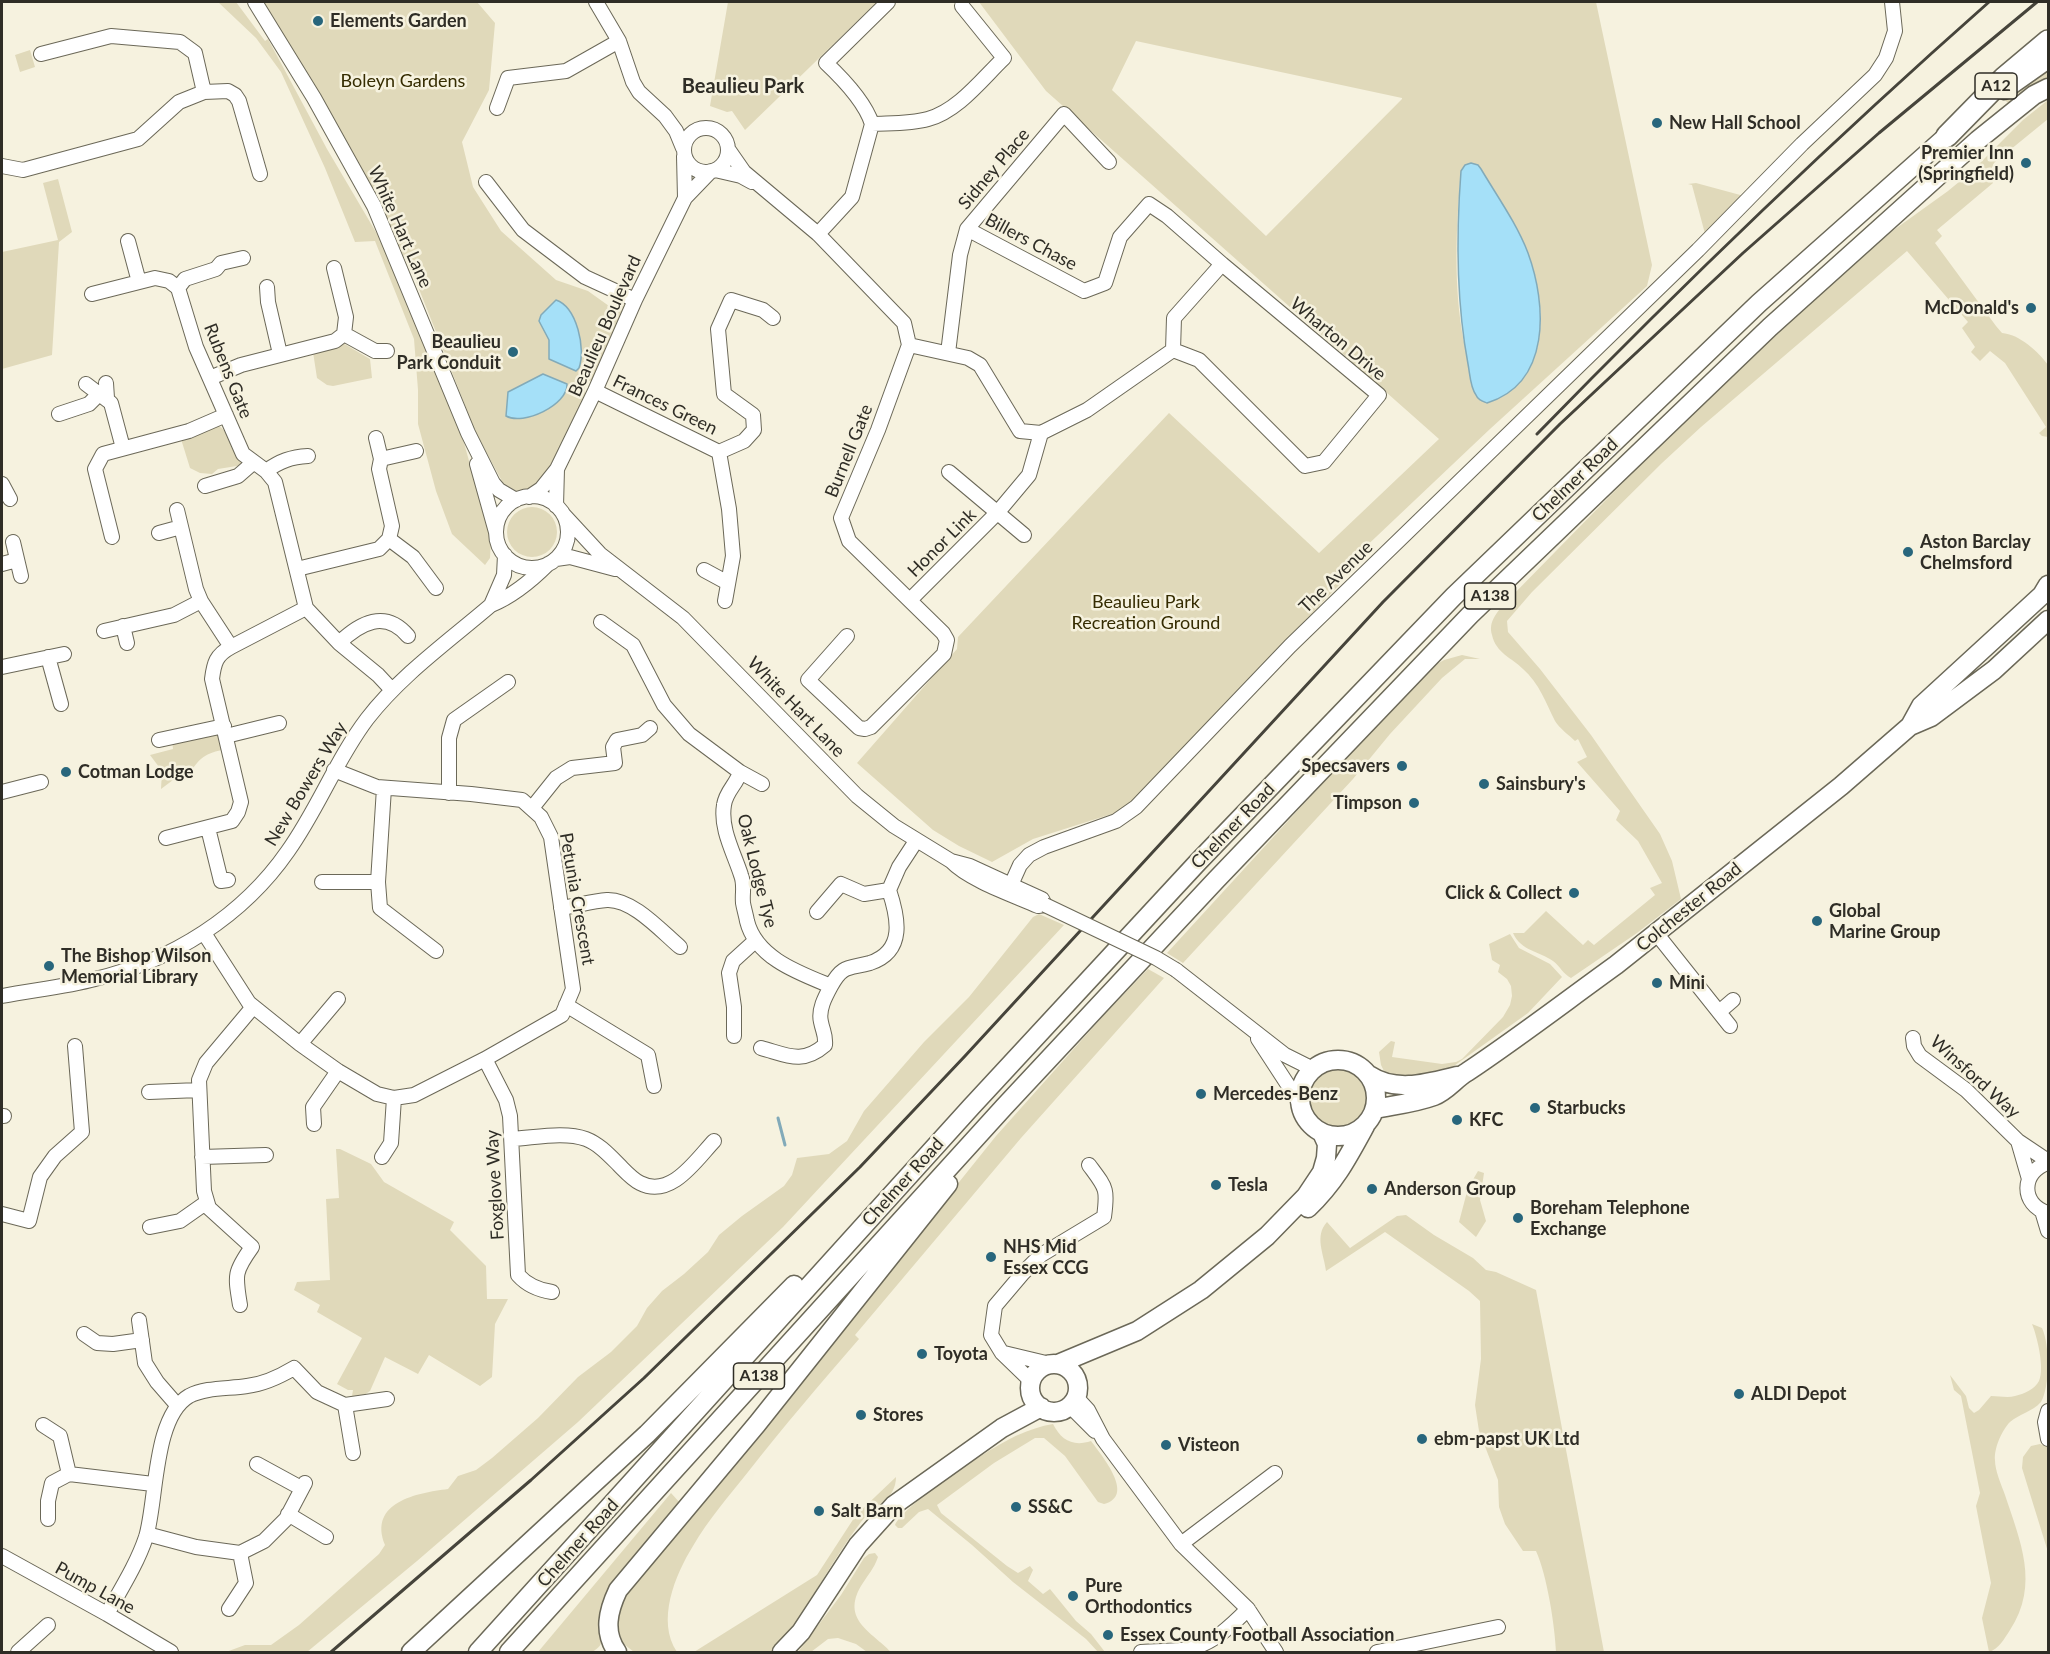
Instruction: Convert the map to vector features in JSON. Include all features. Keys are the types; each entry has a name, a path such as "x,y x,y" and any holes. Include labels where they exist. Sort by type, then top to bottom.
{"highway":[{"name":"A12","path":"1947,136 2004,78 2049,40"}],"main road":[{"name":"Chelmer Road","path":"481,1648 971,1107 1198,862 1454,596 1759,303 1947,136 2009,86 2049,59"},
{"name":"Chelmer Road","path":"513,1649 1004,1107 1216,880 1501,584 1770,327 1978,140 2034,95 2049,88"},
{"name":"Colchester Road","path":"1910,726 1921,706 2042,595 2049,585"},
{"name":"Colchester Road","path":"1371,1116 1436,1095 1460,1076 1521,1036 1656,933 1841,786 1910,726 1940,711 1994,670 2049,620"},
{"path":"1267,1236 1294,1221 1322,1195 1343,1168 1371,1116 1376,1090 1369,1075 1359,1065 1340,1059 1327,1061 1313,1069 1302,1086 1300,1105 1307,1121 1323,1133 1346,1136 1356,1132 1371,1116"},
{"name":"Colchester Road","path":"1369,1075 1385,1084 1403,1086 1460,1076"},
{"path":"411,1653 647,1434 971,1107"},
{"name":"A138","path":"617,1653 608,1625 612,1602 618,1590 942,1193 1004,1107"},
{"path":"782,1653 801,1632 858,1545 894,1505 1002,1428 1034,1394 1039,1369 1137,1331 1201,1290 1267,1236 1306,1196 1322,1172 1327,1144 1323,1133"},
{"path":"1076,1377 1104,1344"},
{"path":"1034,1394 1050,1411 1058,1411 1073,1402 1078,1385 1076,1377 1066,1366 1054,1364"}],"street":[{"name":"White Hart Lane","path":"251,2 262,14"},
{"name":"White Hart Lane","path":"255,2 314,98 374,206 468,433 493,483 499,490 522,498"},
{"path":"596,2 619,41 633,82 639,92 665,116 676,131 687,163 704,172 713,171 741,176 759,186"},
{"path":"818,234 852,197 872,124 864,108 826,63 888,2"},
{"name":"The Avenue","path":"1011,885 1020,865 1029,855 1044,847 1116,821 1136,807 1290,646 1875,75 1886,58 1894,30 1892,2"},
{"path":"872,124 912,122 941,114 954,106 1004,58 962,6"},
{"path":"41,54 111,36 180,42 195,53 204,92"},
{"path":"498,108 508,78 566,71 619,41"},
{"path":"2,166 23,170 138,139 179,102 204,92 228,91 239,101 260,174"},
{"name":"Sidney Place","path":"948,353 960,255 967,229 1064,114 1109,162"},
{"path":"665,116 681,124 714,128 720,132 725,138 728,149 744,172 818,234 904,323 909,345 968,358 980,364 1020,431 1041,433 1087,410 1173,350 1174,318 1222,264"},
{"path":"683,152 688,136 701,128"},
{"path":"713,171 724,163 728,149"},
{"name":"Beaulieu Boulevard","path":"683,152 685,198"},
{"name":"Beaulieu Boulevard","path":"522,498 541,489 557,469 596,391 635,300 685,198 713,171"},
{"path":"486,182 523,230 585,278 635,300"},
{"name":"Billers Chase","path":"967,229 1084,291 1105,283 1120,237 1149,204 1167,216 1222,264"},
{"path":"128,241 139,282"},
{"path":"93,294 155,278 169,281 178,288 185,279 216,269 221,263 243,258"},
{"name":"Wharton Drive","path":"1173,350 1199,360 1305,466 1324,462 1379,395 1222,264"},
{"path":"210,378 241,365 335,341 344,334 345,285 334,268"},
{"path":"267,287 268,302 280,354"},
{"name":"Rubens Gate","path":"178,288 196,346 243,454 267,471"},
{"name":"Frances Green","path":"719,452 744,441 754,430 753,415 724,394 718,329 731,300 763,310 773,318"},
{"path":"344,334 375,351 387,351"},
{"name":"Burnell Gate","path":"847,636 808,680 859,728 865,729 871,727 944,654 947,640 943,633 849,541 841,518 878,430 909,345"},
{"path":"86,384 104,391 111,403 123,448"},
{"path":"59,414 89,404 104,391"},
{"name":"Frances Green","path":"596,391 719,452"},
{"path":"112,537 95,469 103,454 189,431 226,415"},
{"name":"White Hart Lane","path":"468,433 497,537"},
{"name":"Honor Link","path":"910,600 998,512 1029,475 1041,433"},
{"path":"297,569 379,549 389,539 392,526 379,469 381,459 376,438"},
{"path":"381,459 416,451"},
{"name":"Frances Green","path":"719,452 729,509 733,556 725,601"},
{"path":"308,456 293,457 279,462 267,471 275,482 306,608 339,643 378,675 392,690"},
{"path":"205,486 238,476 254,462"},
{"name":"Beaulieu Boulevard","path":"557,469 560,510"},
{"name":"Honor Link","path":"949,472 1024,535"},
{"path":"2,484 10,499"},
{"path":"522,498 544,498 560,510 568,527 563,551 552,562 538,567 526,567 513,562 505,555 497,537 501,514 522,498"},
{"path":"177,510 196,589 201,601 231,647"},
{"name":"White Hart Lane","path":"560,510 600,554 683,618 857,796 915,841 951,861 970,866 1042,899 1045,905"},
{"path":"159,532 181,527"},
{"path":"389,539 413,556 436,588"},
{"path":"13,542 21,576"},
{"name":"New Bowers Way","path":"491,605 504,575 505,555"},
{"name":"White Hart Lane","path":"552,562 570,557 620,570"},
{"path":"2,564 17,560"},
{"name":"New Bowers Way","path":"2,996 79,983 125,970 165,955 204,933 230,914 254,892 287,853 314,811 334,770 362,726 392,690 491,605 507,599 552,562"},
{"path":"705,570 728,583"},
{"path":"104,631 174,615 201,601"},
{"path":"166,838 232,821 241,802 212,679 214,665 221,653 306,608"},
{"path":"339,643 363,624 383,621 400,626 408,636"},
{"path":"601,622 633,645 664,705 689,734 740,772 762,784"},
{"path":"123,627 127,643"},
{"path":"2,667 64,654"},
{"path":"48,657 62,704"},
{"path":"449,793 449,738 454,720 508,682"},
{"path":"159,740 279,723"},
{"path":"334,770 377,787 522,800 532,808 556,778 572,768 615,763 613,747 617,740 642,735 650,728"},
{"name":"Oak Lodge Tye","path":"740,772 726,797 724,826 744,882 743,901 748,924 755,940 769,954 788,966 831,986"},
{"path":"2,792 41,782"},
{"path":"384,788 378,882 380,908 436,951"},
{"name":"Petunia Crescent","path":"532,808 541,817 551,837 573,989 566,1005"},
{"path":"208,828 221,881 228,880"},
{"path":"761,1048 799,1058 814,1055 825,1046 826,1034 821,1023 820,1011 838,973 853,965 870,962 886,954 896,938 898,920 889,890 899,867 915,841"},
{"name":"White Hart Lane","path":"951,861 958,868 998,888 1038,906 1045,905 1156,958 1176,970 1285,1055 1313,1069"},
{"path":"322,882 378,882"},
{"path":"817,912 841,884 864,894 889,890"},
{"path":"561,908 608,900 624,902 680,947"},
{"path":"204,933 253,1007 300,1044 369,1091 394,1098 414,1095 485,1059 562,1015 566,1005 648,1055 654,1086"},
{"path":"1656,933 1730,1026"},
{"name":"Oak Lodge Tye","path":"734,1036 734,1007 729,973 733,961 755,940"},
{"path":"300,1044 338,999"},
{"path":"1719,1012 1733,1000"},
{"path":"240,1305 235,1278 240,1263 252,1247 209,1208 204,1191 199,1090 206,1063 253,1007"},
{"name":"White Hart Lane","path":"1254,1032 1300,1105"},
{"name":"Winsford Way","path":"1913,1038 1914,1046 1920,1056 1966,1090 2018,1141 2049,1162"},
{"path":"2,1214 29,1221 40,1177 55,1156 82,1132 75,1046"},
{"name":"Foxglove Way","path":"485,1059 508,1107 512,1139 518,1275 535,1288 552,1292"},
{"path":"314,1124 313,1107 338,1071"},
{"path":"149,1092 199,1090"},
{"path":"382,1158 391,1143 394,1098"},
{"path":"512,1139 562,1136 586,1139 603,1149 635,1180 657,1187 674,1182 714,1141"},
{"name":"Winsford Way","path":"2018,1141 2029,1179"},
{"path":"202,1157 266,1155"},
{"name":"Winsford Way","path":"2049,1162 2034,1171 2027,1188 2030,1199 2045,1212 2049,1231"},
{"path":"1034,1394 991,1335 995,1306 1041,1255 1104,1217 1107,1196 1105,1186 1089,1165"},
{"path":"150,1227 180,1221 207,1202"},
{"path":"139,1320 145,1363 157,1382 177,1405"},
{"path":"84,1334 97,1343 142,1341"},
{"path":"1002,1353 1054,1364"},
{"path":"107,1614 139,1555 147,1534 153,1484 162,1442 177,1405 190,1396 206,1391 249,1386 275,1379 294,1368 317,1392 345,1405 387,1399"},
{"path":"1073,1402 1079,1417 1103,1439 1181,1544 1248,1609 1276,1653"},
{"path":"345,1405 353,1453"},
{"path":"2049,1411 2045,1422 2049,1439"},
{"path":"43,1425 60,1436 69,1474"},
{"path":"147,1534 196,1547 240,1553 264,1541 286,1519 303,1486 257,1464"},
{"path":"1181,1544 1275,1473"},
{"path":"48,1519 48,1501 52,1483 69,1474 153,1484"},
{"path":"288,1514 326,1537"},
{"path":"230,1609 246,1583 240,1553"},
{"name":"Pump Lane","path":"2,1556 107,1614 171,1653"},
{"path":"1141,1653 1190,1648 1204,1644 1229,1628 1248,1609"},
{"path":"18,1653 48,1625"},
{"path":"1377,1653 1498,1627"}],"green space":[{"path":"218,2 236,2 265,41 268,39 327,149 380,239 461,432 491,540 490,558 485,565 452,534 436,491 418,424 414,339 375,241 355,242 325,168 281,72 256,38"},
{"name":"Boleyn Gardens","path":"261,2 477,2 495,23 489,90 462,142 473,187 501,231 556,280 588,291 609,306 618,298 628,304 593,380 585,386 585,399 570,433 538,485 531,491 520,493 503,483 476,433 415,279 360,167"},
{"path":"728,2 877,2 745,130 732,111 727,112 710,106"},
{"name":"Beaulieu Park Recreation Ground","path":"979,2 1596,2 1652,265 1647,286 1490,429 1339,572 1341,583 1139,795 1118,812 1033,839 992,862 933,830 857,763 957,649 958,637 1169,413 1319,553 1439,439 1046,91","holes":["1136,41 1402,98 1402,99 1266,236 1112,90","1481,169 1513,221 1528,253 1535,274 1541,318 1539,340 1533,360 1523,377 1508,392 1487,402 1466,350 1457,278 1461,171"]},
{"path":"30,50 35,67 20,72 15,55"},
{"path":"2048,65 2048,81 2009,104 2004,99"},
{"path":"2048,100 2048,119 1994,163 1988,177 1993,183 1937,230 1942,236 1935,243 2002,333 2028,344 2048,365 2048,437 2039,433 2046,427 2005,363 1990,351 1980,361 1971,352 1975,347 1962,328 1968,322 1907,251 1662,463 1532,592 1507,621 1508,632 1591,735 1660,834 1672,861 1681,899 1637,933 1571,978 1553,961 1521,944 1513,933 1524,933 1546,911 1583,945 1588,940 1594,945 1655,895 1650,888 1662,883 1638,841 1616,820 1620,811 1577,762 1587,757 1578,739 1575,741 1559,726 1533,680 1497,646 1491,630 1494,617 1651,454 1762,347 1891,232 1971,172 2023,120"},
{"path":"58,179 72,232 59,242 52,355 2,369 2,252 58,240 43,183"},
{"path":"1696,183 1755,199 1708,245 1692,185 1688,184"},
{"path":"341,342 370,359 372,378 333,386 317,378 313,352"},
{"path":"219,426 226,433 243,465 218,469 212,474 200,473 190,468 181,439"},
{"path":"527,507 537,507 550,514 557,527 557,537 550,550 537,557 527,557 518,553 511,546 507,537 507,527 511,518 518,511"},
{"path":"1462,655 1480,659 1465,659 1442,678 1390,734 1353,779 1183,963 1167,953 1376,725 1437,664"},
{"path":"217,730 222,750 198,762 188,776 177,777 161,789 162,771 150,755 173,749 172,740"},
{"path":"1039,914 1064,925 783,1227 578,1422 307,1652 226,1652 245,1645 271,1645 299,1625 379,1554 385,1545 382,1530 383,1519 389,1509 410,1497 448,1489 458,1476 476,1470 492,1458 538,1418 578,1377 611,1352 637,1326 647,1308 662,1291 708,1252 719,1235 784,1186 792,1175 797,1158 829,1154 847,1141 864,1111 924,1042 969,997 1033,917"},
{"path":"1510,934 1519,948 1550,964 1562,977 1528,1013 1451,1068 1435,1074 1402,1079 1386,1075 1381,1065 1379,1052 1391,1041 1395,1042 1392,1057 1442,1064 1456,1062 1462,1059 1503,1017 1510,1005 1511,986 1507,979 1498,972 1500,965 1492,960 1489,944"},
{"path":"1148,969 1164,978 1021,1138 855,1335 859,1339 775,1438 705,1527 680,1570 670,1598 668,1626 677,1652 634,1652 616,1638 618,1604 996,1136"},
{"path":"1338,1068 1355,1073 1363,1081 1368,1098 1363,1115 1355,1123 1338,1128 1321,1123 1313,1115 1308,1098 1313,1081 1321,1073"},
{"path":"336,1149 371,1164 384,1182 454,1222 450,1230 486,1266 487,1299 508,1299 495,1324 492,1377 480,1386 429,1355 418,1374 385,1357 370,1391 364,1395 352,1396 353,1390 337,1384 362,1338 317,1312 320,1305 294,1290 297,1282 330,1280 326,1199 339,1198"},
{"path":"1478,1171 1484,1173 1480,1200 1486,1221 1476,1237 1459,1222 1468,1188"},
{"path":"1406,1215 1473,1258 1486,1270 1496,1272 1536,1290 1604,1652 1556,1652 1550,1601 1540,1561 1536,1551 1523,1551 1505,1524 1499,1507 1498,1480 1479,1431 1475,1405 1481,1359 1480,1301 1385,1232 1326,1271 1320,1239 1327,1222 1350,1248 1397,1216"},
{"path":"2032,1324 2042,1328 2045,1335 2048,1355 2044,1395 2041,1402 2030,1411 2007,1425 2001,1434 1995,1455 1997,1473 2021,1546 2026,1579 2024,1596 2019,1613 2010,1630 1998,1646 1989,1652 1982,1618 1991,1583 1976,1506 1980,1493 1961,1396 1954,1390 1950,1375 1966,1396 1969,1408 1974,1413 1991,1396 2012,1397 2029,1391 2039,1381 2041,1375 2041,1360"},
{"path":"1053,1424 1068,1441 1085,1443 1091,1441 1114,1475 1117,1493 1113,1500 1104,1504 1098,1502 1065,1456 1044,1438 1035,1438 994,1463 937,1505 941,1513 1007,1566 1018,1573 1030,1566 1033,1570 1028,1581 1043,1594 1050,1589 1105,1652 1098,1652 1086,1639 1013,1582 928,1509 919,1512 902,1528 895,1525 915,1503 971,1462 1018,1435"},
{"path":"2040,1444 2048,1447 2048,1552 2022,1468 2023,1457 2031,1446"},
{"path":"896,1477 895,1485 888,1497 861,1522 797,1621 773,1652 694,1652 817,1575 856,1515"},
{"path":"671,1493 681,1504 638,1556 600,1646 592,1652 538,1652"},
{"path":"875,1553 878,1557 861,1586 855,1608 861,1624 891,1652 867,1652 856,1644 838,1638 828,1639 811,1652 798,1652 841,1595 864,1558"}],"water":[{"path":"1471,163 1478,165 1481,169 1513,221 1528,253 1539,296 1539,340 1533,360 1523,378 1508,393 1487,403 1478,398 1471,384 1459,292 1458,220 1461,171 1465,165"},
{"path":"556,300 569,311 578,330 581,360 576,371 549,359 549,340 539,321 541,315"},
{"path":"543,374 567,384 560,399 553,406 533,416 514,418 506,416 508,392"}],"waterway":[{"path":"778,1118 785,1145"}],"railway":[{"path":"1537,434 1759,213 1989,2"},
{"path":"331,1652 531,1480 644,1378 860,1167 1383,602 1560,424 1743,253 1879,133 2037,2"}],"place":[{"name":"Elements Garden","path":"318,21"},
{"name":"New Hall School","path":"1657,123"},
{"name":"Premier Inn (Springfield)","path":"2026,163"},
{"name":"McDonald's","path":"2031,308"},
{"name":"Beaulieu Park Conduit","path":"513,352"},
{"name":"Aston Barclay Chelmsford","path":"1908,552"},
{"name":"Specsavers","path":"1402,766"},
{"name":"Cotman Lodge","path":"66,772"},
{"name":"Sainsbury's","path":"1484,784"},
{"name":"Timpson","path":"1414,803"},
{"name":"Click & Collect","path":"1574,893"},
{"name":"Global Marine Group","path":"1817,921"},
{"name":"The Bishop Wilson Memorial Library","path":"49,966"},
{"name":"Mini","path":"1657,983"},
{"name":"Mercedes-Benz","path":"1201,1094"},
{"name":"Starbucks","path":"1535,1108"},
{"name":"KFC","path":"1457,1120"},
{"name":"Tesla","path":"1216,1185"},
{"name":"Anderson Group","path":"1372,1189"},
{"name":"Boreham Telephone Exchange","path":"1518,1218"},
{"name":"NHS Mid Essex CCG","path":"991,1257"},
{"name":"Toyota","path":"922,1354"},
{"name":"ALDI Depot","path":"1739,1394"},
{"name":"Stores","path":"861,1415"},
{"name":"ebm-papst UK Ltd","path":"1422,1439"},
{"name":"Visteon","path":"1166,1445"},
{"name":"SS&C","path":"1016,1507"},
{"name":"Salt Barn","path":"819,1511"},
{"name":"Pure Orthodontics","path":"1073,1596"},
{"name":"Essex County Football Association","path":"1108,1635"}],"district":[{"name":"Beaulieu Park","path":"743,87"}]}
